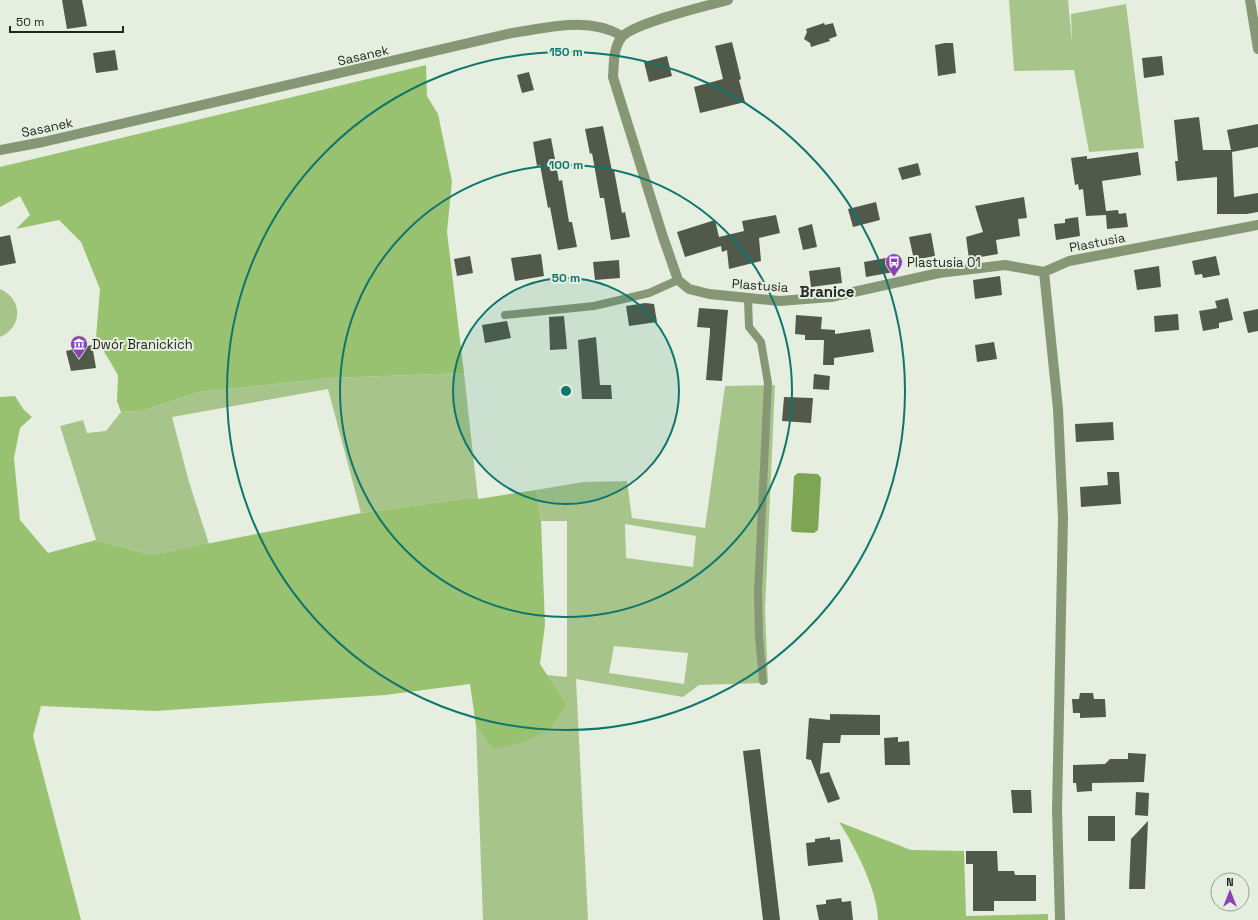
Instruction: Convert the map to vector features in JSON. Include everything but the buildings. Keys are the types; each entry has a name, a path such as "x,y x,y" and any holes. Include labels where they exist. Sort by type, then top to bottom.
{"street":[{"path":"678,280 663,237 613,76 615,53 622,36 659,19 728,0"},
{"path":"1250,0 1258,48"},
{"name":"Sasanek","path":"0,150 43,142 512,33 576,24 611,30 622,36"},
{"name":"Plastusia","path":"678,280 689,289 709,294 780,301 831,298 939,273 1005,265 1044,272 1069,261 1258,225"},
{"path":"1044,272 1058,409 1063,518 1056,810 1060,920"}],"lane":[{"path":"505,315 594,306 649,294 678,280"},
{"path":"748,298 749,327 761,342 768,383 758,592 759,636 763,681"}],"shaded area":[{"path":"1009,0 1068,0 1072,43 1071,14 1126,4 1144,148 1089,152 1074,70 1014,71"},
{"path":"426,65 427,96 438,114 452,181 447,232 464,373 332,378 199,392 142,411 121,412 117,401 118,375 96,338 100,289 81,242 59,220 16,229 30,215 20,196 0,207 0,167"},
{"path":"0,289 13,299 17,313 13,327 0,337"},
{"path":"464,373 478,499 462,499 361,513 328,389 172,417 189,482 209,544 151,555 96,540 60,426 83,420 87,433 106,431 121,412 142,411 199,392 332,378"},
{"path":"775,385 765,610 768,683 699,685 683,697 576,679 588,920 483,920 476,726 492,749 567,705 547,675 567,677 567,521 541,521 536,490 583,482 627,481 632,518 705,528 725,386","holes":["625,524 696,536 693,567 626,558","614,646 688,653 684,684 609,673"]},
{"path":"15,396 24,410 32,417 20,428 14,458 20,520 48,553 96,540 151,555 361,513 462,499 478,499 536,490 541,521 545,625 540,664 567,705 548,730 521,743 492,749 476,726 470,684 385,695 155,711 41,706 33,736 81,920 0,920 0,397"},
{"path":"798,473 818,474 821,478 818,530 814,533 793,532 791,530 794,476"},
{"path":"839,822 911,850 964,851 966,916 1048,914 1048,920 878,920 877,909 870,883 852,844"}],"place":[{"name":"Plastusia 01","path":"894,277"},
{"name":"Dwór Branickich","path":"79,359"}],"district":[{"name":"Branice","path":"827,292"}]}
